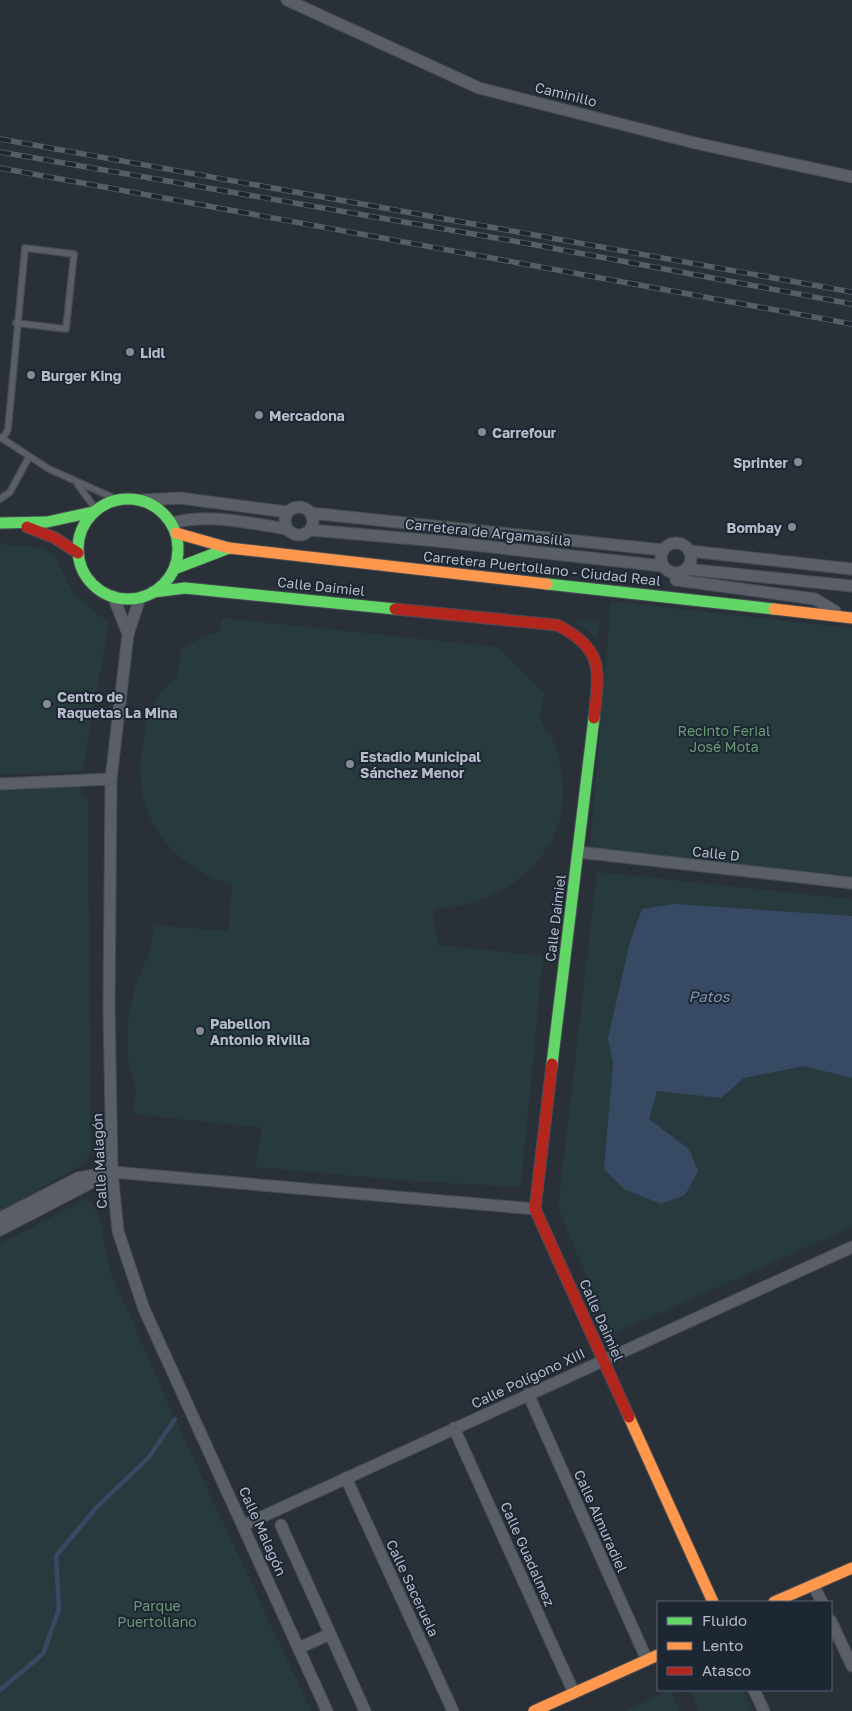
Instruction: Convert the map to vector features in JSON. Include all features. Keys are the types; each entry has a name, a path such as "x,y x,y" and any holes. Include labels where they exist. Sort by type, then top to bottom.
{"main road":[{"path":"25,526 59,521 95,511 116,500 129,498 142,500 160,510 174,528 178,551 174,569 166,582 154,592 140,598 125,599 113,596 98,588 86,575 78,553 80,535 95,511"},
{"path":"0,523 25,526 55,538 78,553"},
{"name":"Carretera Puertollano - Ciudad Real","path":"174,528 229,548 848,617"},
{"name":"Carretera Puertollano - Ciudad Real","path":"174,569 229,548"},
{"name":"Calle Daimiel","path":"154,592 185,588 557,625 579,636 594,653 599,675 535,1209 713,1601"},
{"path":"776,1601 852,1568"},
{"path":"534,1711 653,1657"}],"street":[{"name":"Caminillo","path":"287,0 479,88 695,143 852,177"},
{"path":"142,500 180,498 287,512 299,506 311,513 313,522 310,530 298,535 287,529 208,517 191,518 174,528"},
{"path":"287,512 284,521 287,529"},
{"name":"Carretera de Argamasilla","path":"311,513 662,550 675,542 684,545 690,551 852,569"},
{"name":"Carretera de Argamasilla","path":"310,530 437,541 663,566 671,572 730,572 852,586"},
{"path":"662,550 663,566"},
{"path":"681,571 691,560 690,551"},
{"path":"730,572 731,556"},
{"name":"Carretera de Argamasilla","path":"681,571 676,580 814,599 848,617"},
{"name":"Calle Malagón","path":"113,596 128,634"},
{"name":"Calle Malagón","path":"140,598 128,634 111,779 109,1007 112,1172 118,1231 144,1309 244,1525 327,1711"},
{"path":"0,784 111,779"},
{"name":"Calle D","path":"578,852 852,883"},
{"path":"0,1218 78,1178 112,1172 535,1209"},
{"path":"0,1230 112,1172"},
{"name":"Calle Polígono XIII","path":"244,1525 852,1247"},
{"name":"Calle Almuradiel","path":"528,1394 653,1657"},
{"name":"Calle Guadalmez","path":"454,1428 574,1693"},
{"name":"Calle Saceruela","path":"346,1478 453,1711"},
{"name":"Calle Malagón","path":"281,1525 365,1711"},
{"path":"813,1585 821,1601"},
{"path":"832,1623 852,1666"},
{"path":"299,1648 330,1634"},
{"path":"754,1691 764,1711"}],"lane":[{"path":"16,323 66,329 74,254 25,248 16,323 8,429 1,438 29,457 77,483 116,500"},
{"path":"0,499 10,492 29,457"},
{"path":"77,483 95,511"}],"green space":[{"name":"Centro de Raquetas La Mina","path":"0,544 43,548 54,555 74,595 109,623 82,772 0,774"},
{"name":"Recinto Ferial José Mota","path":"611,601 852,628 852,876 590,848"},
{"path":"222,618 498,647 544,693 541,720 553,740 562,777 563,805 556,830 545,852 528,871 508,886 485,898 460,906 434,909 433,919 438,945 543,956 521,1187 410,1181 255,1167 262,1128 133,1114 136,1091 128,1059 127,1026 134,989 151,948 154,925 228,931 232,885 208,876 170,848 157,831 147,811 142,789 140,765 149,713 161,692 177,677 180,650 202,637 218,632"},
{"path":"571,620 599,621 597,640 586,628"},
{"path":"80,781 82,796 88,802 91,1151 85,1163 0,1212 0,784"},
{"path":"597,872 852,899 852,1227 611,1335 558,1208"},
{"name":"Parque Puertollano","path":"88,1198 100,1217 109,1268 175,1419 311,1711 0,1711 0,1244"},
{"path":"670,1691 680,1711 625,1711"},
{"path":"690,1691 743,1691 753,1711 700,1711"}],"water":[{"name":"Patos","path":"674,904 852,916 852,1078 804,1066 744,1078 721,1098 657,1091 649,1119 689,1149 698,1171 685,1195 661,1204 624,1189 604,1169 613,1064 608,1038 630,942 642,909"}],"waterway":[{"path":"0,1690 43,1654 59,1609 56,1556 96,1508 149,1457 175,1419"}],"railway":[{"path":"0,139 852,292"},
{"path":"0,152 525,243 852,304"},
{"path":"0,168 852,324"}],"traffic: fast":[{"path":"128,499 138,500 156,507 170,521 177,539 178,549 177,559 170,577 156,591 138,598 128,599 118,598 100,591 86,577 79,559 78,549 79,539 86,521 100,507 118,500 128,499"},
{"path":"0,523 47,522 93,512"},
{"path":"174,569 229,548"},
{"path":"547,584 774,609"},
{"path":"153,592 185,588 395,609"},
{"path":"552,1064 594,718"}],"traffic: slow":[{"path":"176,533 229,548 547,584"},
{"path":"774,609 852,618"},
{"path":"629,1417 713,1601"},
{"path":"776,1601 852,1568"},
{"path":"534,1711 657,1655"}],"traffic: jam":[{"path":"27,527 55,538 78,553"},
{"path":"395,609 557,625 584,643 595,663 597,687 594,718"},
{"path":"552,1064 535,1209 629,1417"}],"place":[{"name":"Lidl","path":"130,352"},
{"name":"Burger King","path":"31,375"},
{"name":"Mercadona","path":"259,415"},
{"name":"Carrefour","path":"482,432"},
{"name":"Sprinter","path":"798,462"},
{"name":"Bombay","path":"792,527"},
{"name":"Centro de Raquetas La Mina","path":"47,704"},
{"name":"Estadio Municipal Sánchez Menor","path":"350,764"},
{"name":"Pabellon Antonio Rivilla","path":"200,1031"}]}
